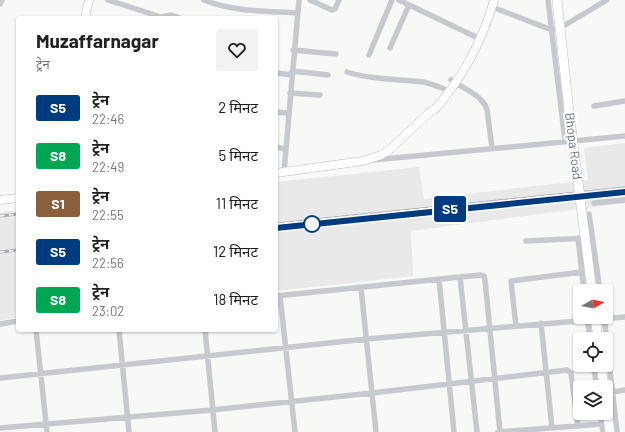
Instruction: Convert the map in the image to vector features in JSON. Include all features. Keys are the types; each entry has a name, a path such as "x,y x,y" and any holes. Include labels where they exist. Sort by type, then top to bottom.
{"main road":[{"path":"85,16 89,0"},
{"path":"89,16 93,0"},
{"name":"Bhopa Road","path":"557,0 556,29 569,112 591,284"},
{"path":"280,172 363,161 381,155 389,150 430,112 431,106 453,82 472,45 478,38 481,26 491,2"},
{"path":"0,200 16,198"},
{"path":"608,420 610,432"}],"street":[{"path":"0,4 2,0"},
{"path":"108,0 158,16"},
{"path":"204,0 231,8 297,13"},
{"path":"280,172 285,148 298,0"},
{"path":"310,0 332,10 340,0"},
{"path":"369,54 392,0"},
{"path":"399,0 478,38"},
{"path":"548,0 556,29 565,141"},
{"path":"556,29 606,0"},
{"path":"491,2 556,29"},
{"path":"390,48 409,5"},
{"path":"293,50 336,54"},
{"path":"347,72 360,76 424,82 447,90"},
{"path":"278,73 328,75"},
{"path":"453,82 478,97 485,104 492,148"},
{"path":"290,93 320,95"},
{"path":"594,106 625,101"},
{"path":"278,112 288,113"},
{"path":"363,161 625,136"},
{"path":"278,147 285,148"},
{"path":"594,202 625,200"},
{"path":"589,214 599,284"},
{"path":"578,238 583,284"},
{"path":"526,241 592,238"},
{"path":"516,326 511,281 582,272"},
{"path":"295,432 278,296 481,275 484,278 496,379 500,432"},
{"path":"460,277 477,432"},
{"path":"439,279 454,432"},
{"path":"361,288 376,432"},
{"path":"613,318 625,317"},
{"path":"0,378 366,339 489,329 573,320"},
{"path":"0,324 16,322"},
{"path":"541,323 552,428"},
{"path":"605,324 612,380"},
{"path":"36,332 47,432"},
{"path":"119,332 129,432"},
{"path":"205,332 215,432"},
{"path":"0,428 128,418 372,394 567,370 570,372 578,426"},
{"path":"618,432 613,392 625,390"},
{"path":"601,420 603,432"},
{"path":"497,432 602,424"}],"shaded area":[{"path":"625,143 625,203 411,231 413,276 278,291 278,182 419,167 424,199 588,180 584,148"},
{"path":"16,210 16,318 0,320 0,212"}],"railway":[{"path":"278,224 625,188"},
{"path":"0,216 16,214"},
{"path":"0,252 16,250"}],"train":[{"name":"S5","path":"278,228 625,192"}]}
